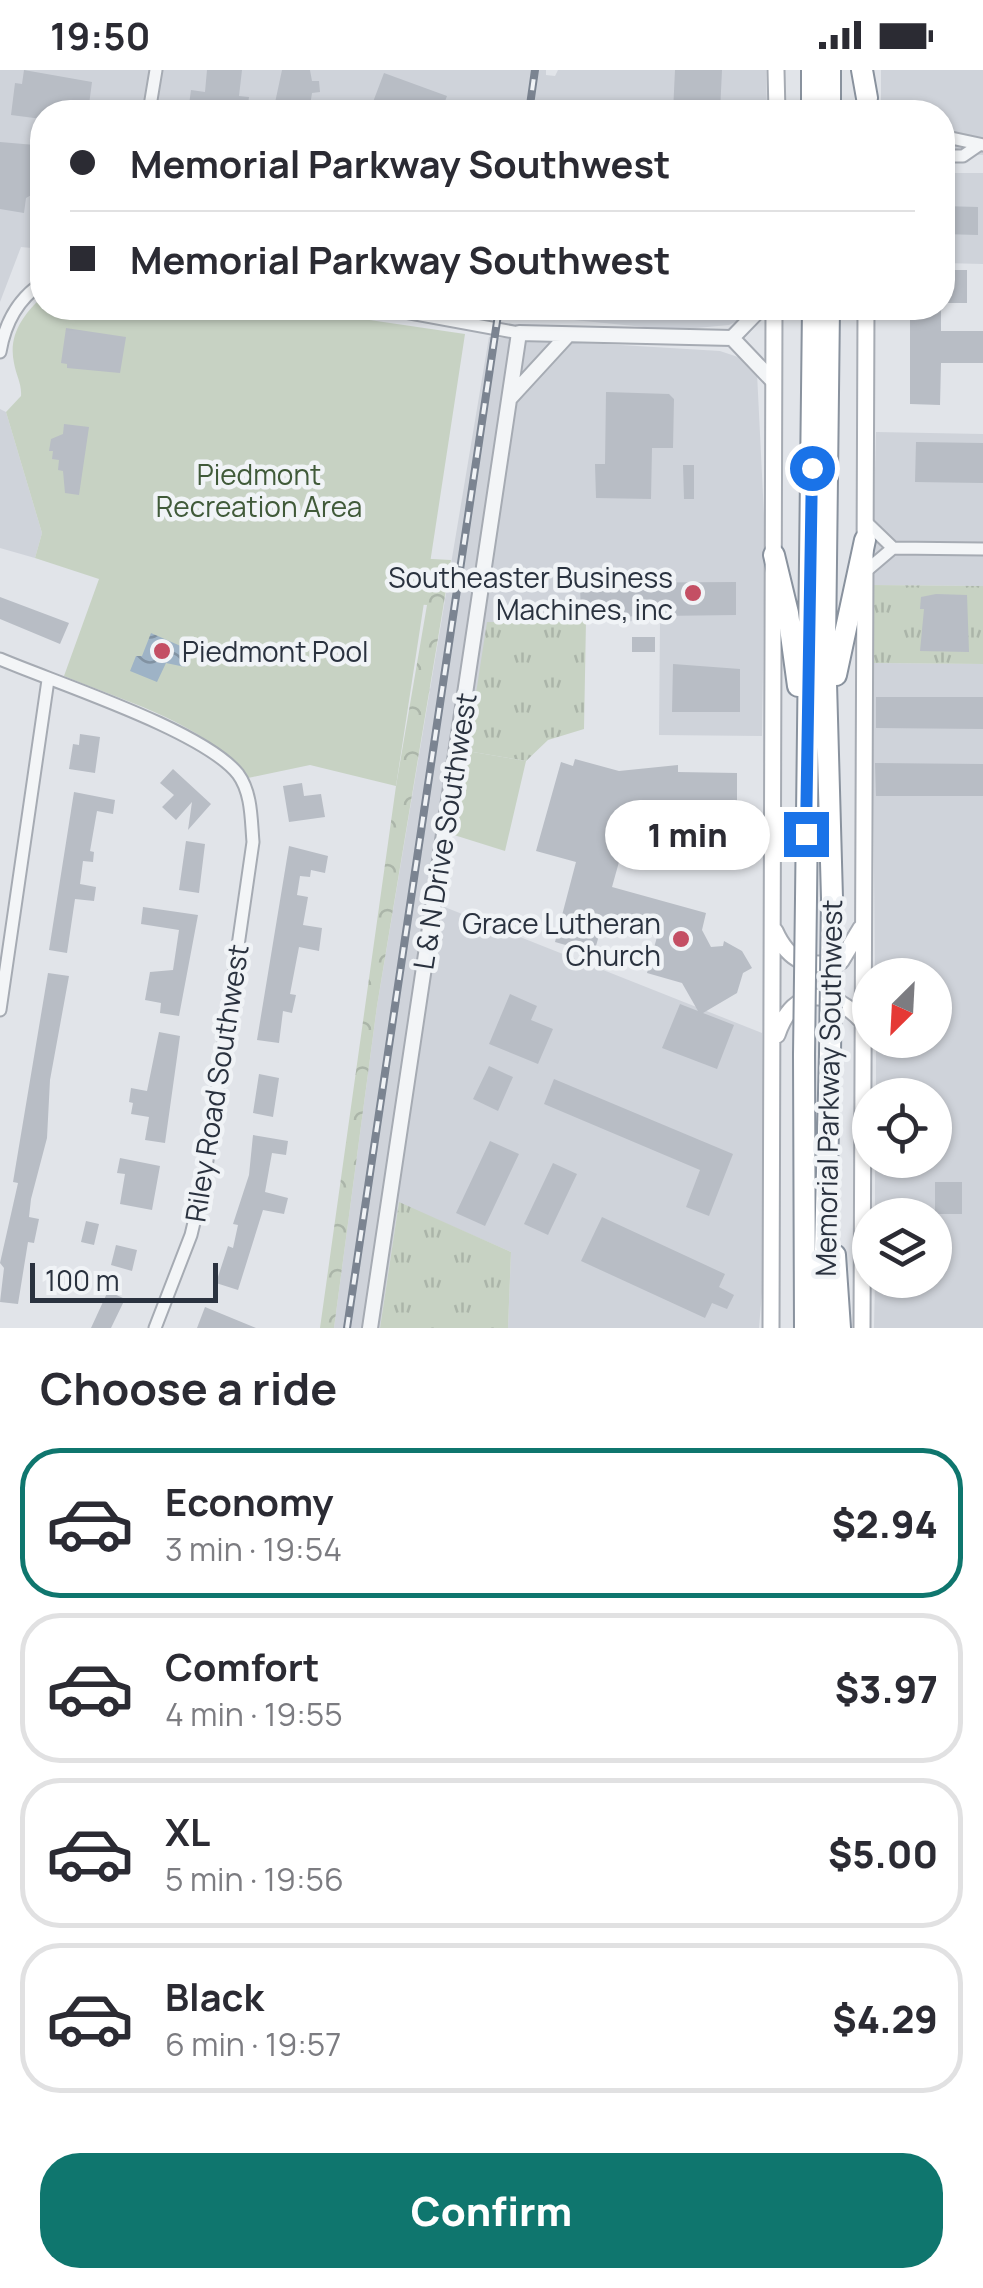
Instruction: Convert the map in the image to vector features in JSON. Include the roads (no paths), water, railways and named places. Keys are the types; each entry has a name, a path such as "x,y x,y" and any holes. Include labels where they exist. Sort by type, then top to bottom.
{"highway":[{"path":"812,70 812,100"},
{"path":"830,70 830,100"},
{"path":"864,70 866,100"},
{"name":"Memorial Parkway Southwest","path":"805,1328 805,736 812,603 812,320"},
{"name":"Memorial Parkway Southwest","path":"823,1328 829,1210 832,898 825,647 829,320"},
{"path":"830,727 838,655 865,531"},
{"path":"774,555 788,613 805,736"},
{"path":"829,1210 840,1328"},
{"path":"790,1328 805,1268"}],"main road":[{"path":"776,70 777,100"},
{"path":"771,1328 774,320"},
{"path":"864,958 866,320"},
{"path":"773,928 784,951 795,960 824,965 841,960 851,950 864,922"},
{"path":"773,1046 787,1013 810,998 842,1002 852,1012"},
{"path":"862,1328 864,1058"}],"street":[{"path":"151,100 156,70"},
{"path":"955,137 981,145"},
{"path":"955,156 981,145"},
{"path":"0,352 4,331 17,306 30,294"},
{"path":"467,320 520,334 732,338 774,382"},
{"path":"732,338 749,320"},
{"name":"L & N Drive Southwest","path":"370,1328 520,334"},
{"path":"509,399 566,337"},
{"path":"865,531 893,548 983,549"},
{"path":"866,571 893,548"},
{"name":"Riley Road Southwest","path":"0,659 206,749 238,774 250,801 252,832 204,1182 191,1235 155,1328"},
{"path":"0,1010 48,680"}],"water":[{"path":"151,633 192,651 185,667 166,663 157,682 130,671 136,656 142,656"}],"railway":[{"path":"531,100 535,70"},
{"path":"347,1328 497,320"}],"place":[{"name":"Southeaster Business Machines, inc","path":"693,593"},
{"name":"Piedmont Pool","path":"162,651"},
{"name":"Grace Lutheran Church","path":"681,939"}],"park label":[{"name":"Piedmont Recreation Area","path":"259,490"}]}
